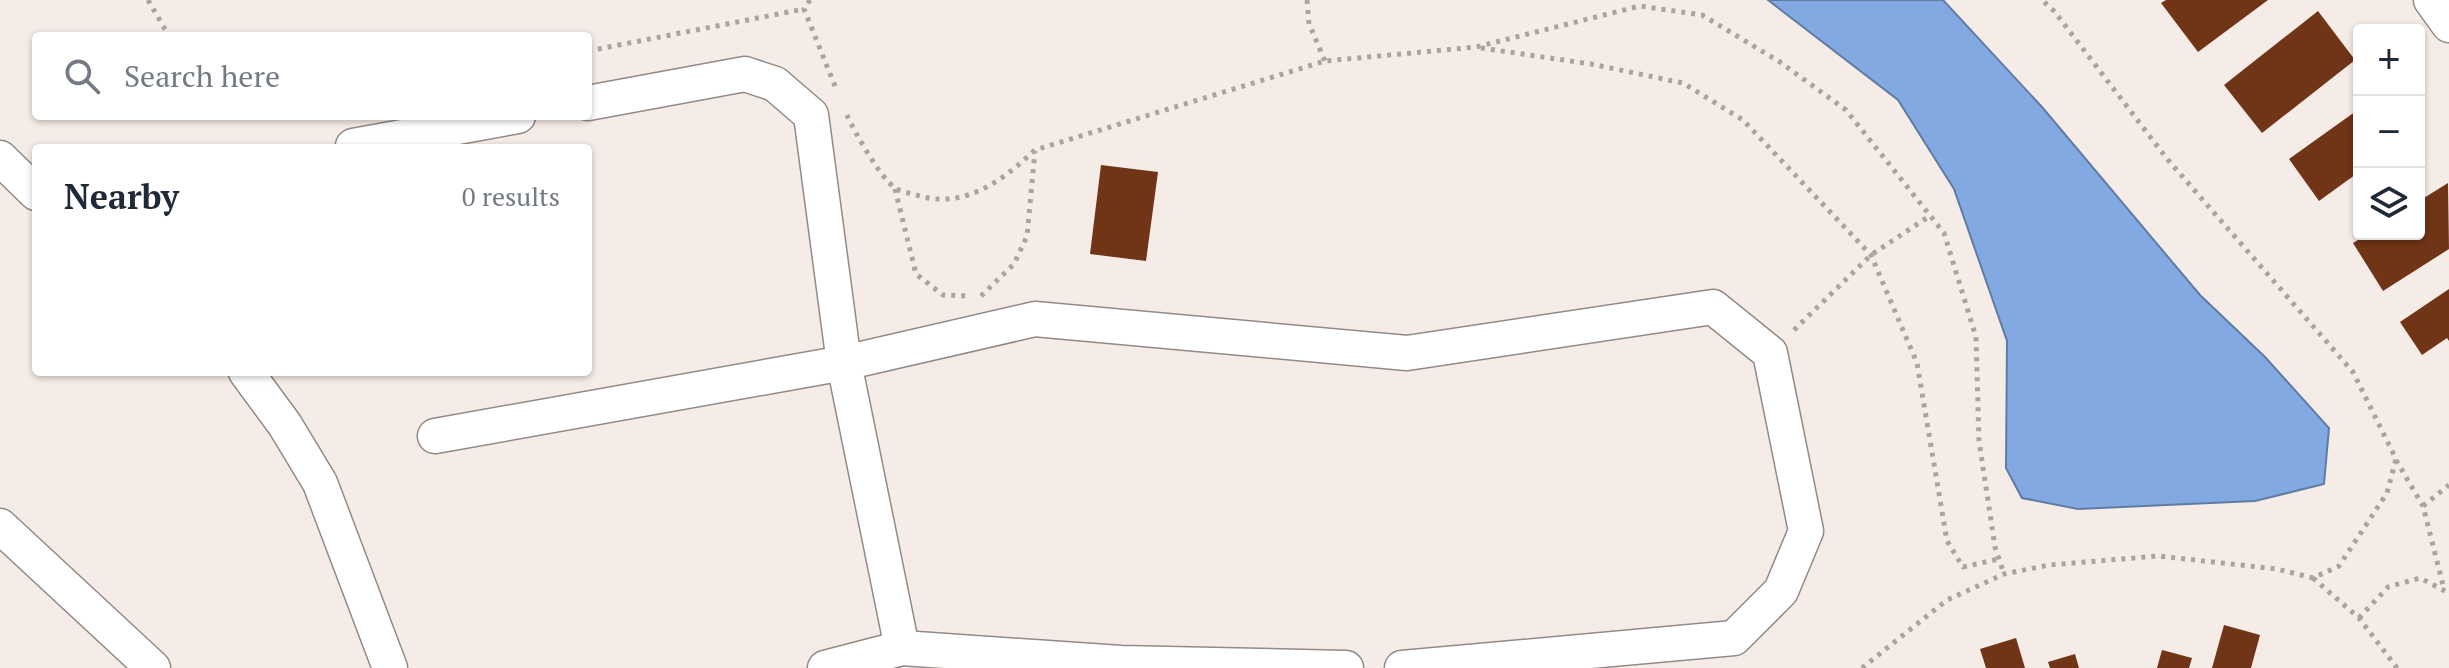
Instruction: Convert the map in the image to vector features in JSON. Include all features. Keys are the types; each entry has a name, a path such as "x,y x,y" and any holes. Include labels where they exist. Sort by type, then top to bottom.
{"street":[{"path":"2431,0 2449,25"},
{"path":"592,102 745,74 775,84 811,115 844,363 902,648"},
{"path":"364,144 496,120"},
{"path":"0,158 32,189"},
{"path":"435,436 844,363 1035,319 1407,353 1713,307 1770,353 1806,531 1781,591 1734,638 1402,668"},
{"path":"249,376 285,425 320,483 390,668"},
{"path":"0,526 153,668"},
{"path":"825,668 902,648 1121,663 1346,668"}],"path":[{"path":"148,0 167,32"},
{"path":"592,50 804,9 810,0"},
{"path":"1307,0 1309,24 1325,61"},
{"path":"2042,0 2054,11 2168,160 2353,372 2423,506 2447,591"},
{"path":"895,188 935,202 968,195 1006,177 1035,150 1325,61 1476,47 1640,6 1702,15 1780,62 1846,110 1944,233 1976,337 1979,441 2004,574"},
{"path":"804,9 854,132 895,188 916,274 943,295 981,297 1014,264 1027,236 1035,150"},
{"path":"1476,47 1591,64 1683,83 1743,120 1871,255 1917,363 1947,541 1963,567 1999,559"},
{"path":"1770,353 1871,255 1931,215"},
{"path":"2313,578 2339,566 2387,493 2396,459"},
{"path":"2423,506 2449,485"},
{"path":"1862,668 1947,600 2004,574 2049,565 2158,556 2277,569 2313,578 2359,618 2397,668"},
{"path":"2359,618 2388,587 2420,578 2447,591"}],"water":[{"path":"1768,0 1943,0 2042,107 2200,295 2265,357 2329,428 2324,484 2255,501 2078,509 2022,498 2006,468 2007,341 1954,189 1898,100"}],"building":[{"path":"2166,0 2268,0 2198,52 2161,3"},
{"path":"2318,11 2353,57 2353,62 2262,133 2224,85"},
{"path":"2353,113 2353,176 2319,201 2289,159"},
{"path":"1101,165 1158,172 1146,261 1090,254"},
{"path":"2448,183 2449,249 2383,291 2353,243 2358,240 2425,240 2425,197"},
{"path":"2449,289 2449,341 2447,338 2422,355 2400,322"},
{"path":"2224,625 2260,635 2251,668 2212,668"},
{"path":"2016,638 2025,668 1986,668 1980,649"},
{"path":"2162,650 2192,658 2189,668 2157,668"},
{"path":"2075,654 2079,668 2050,668 2048,662"}]}
